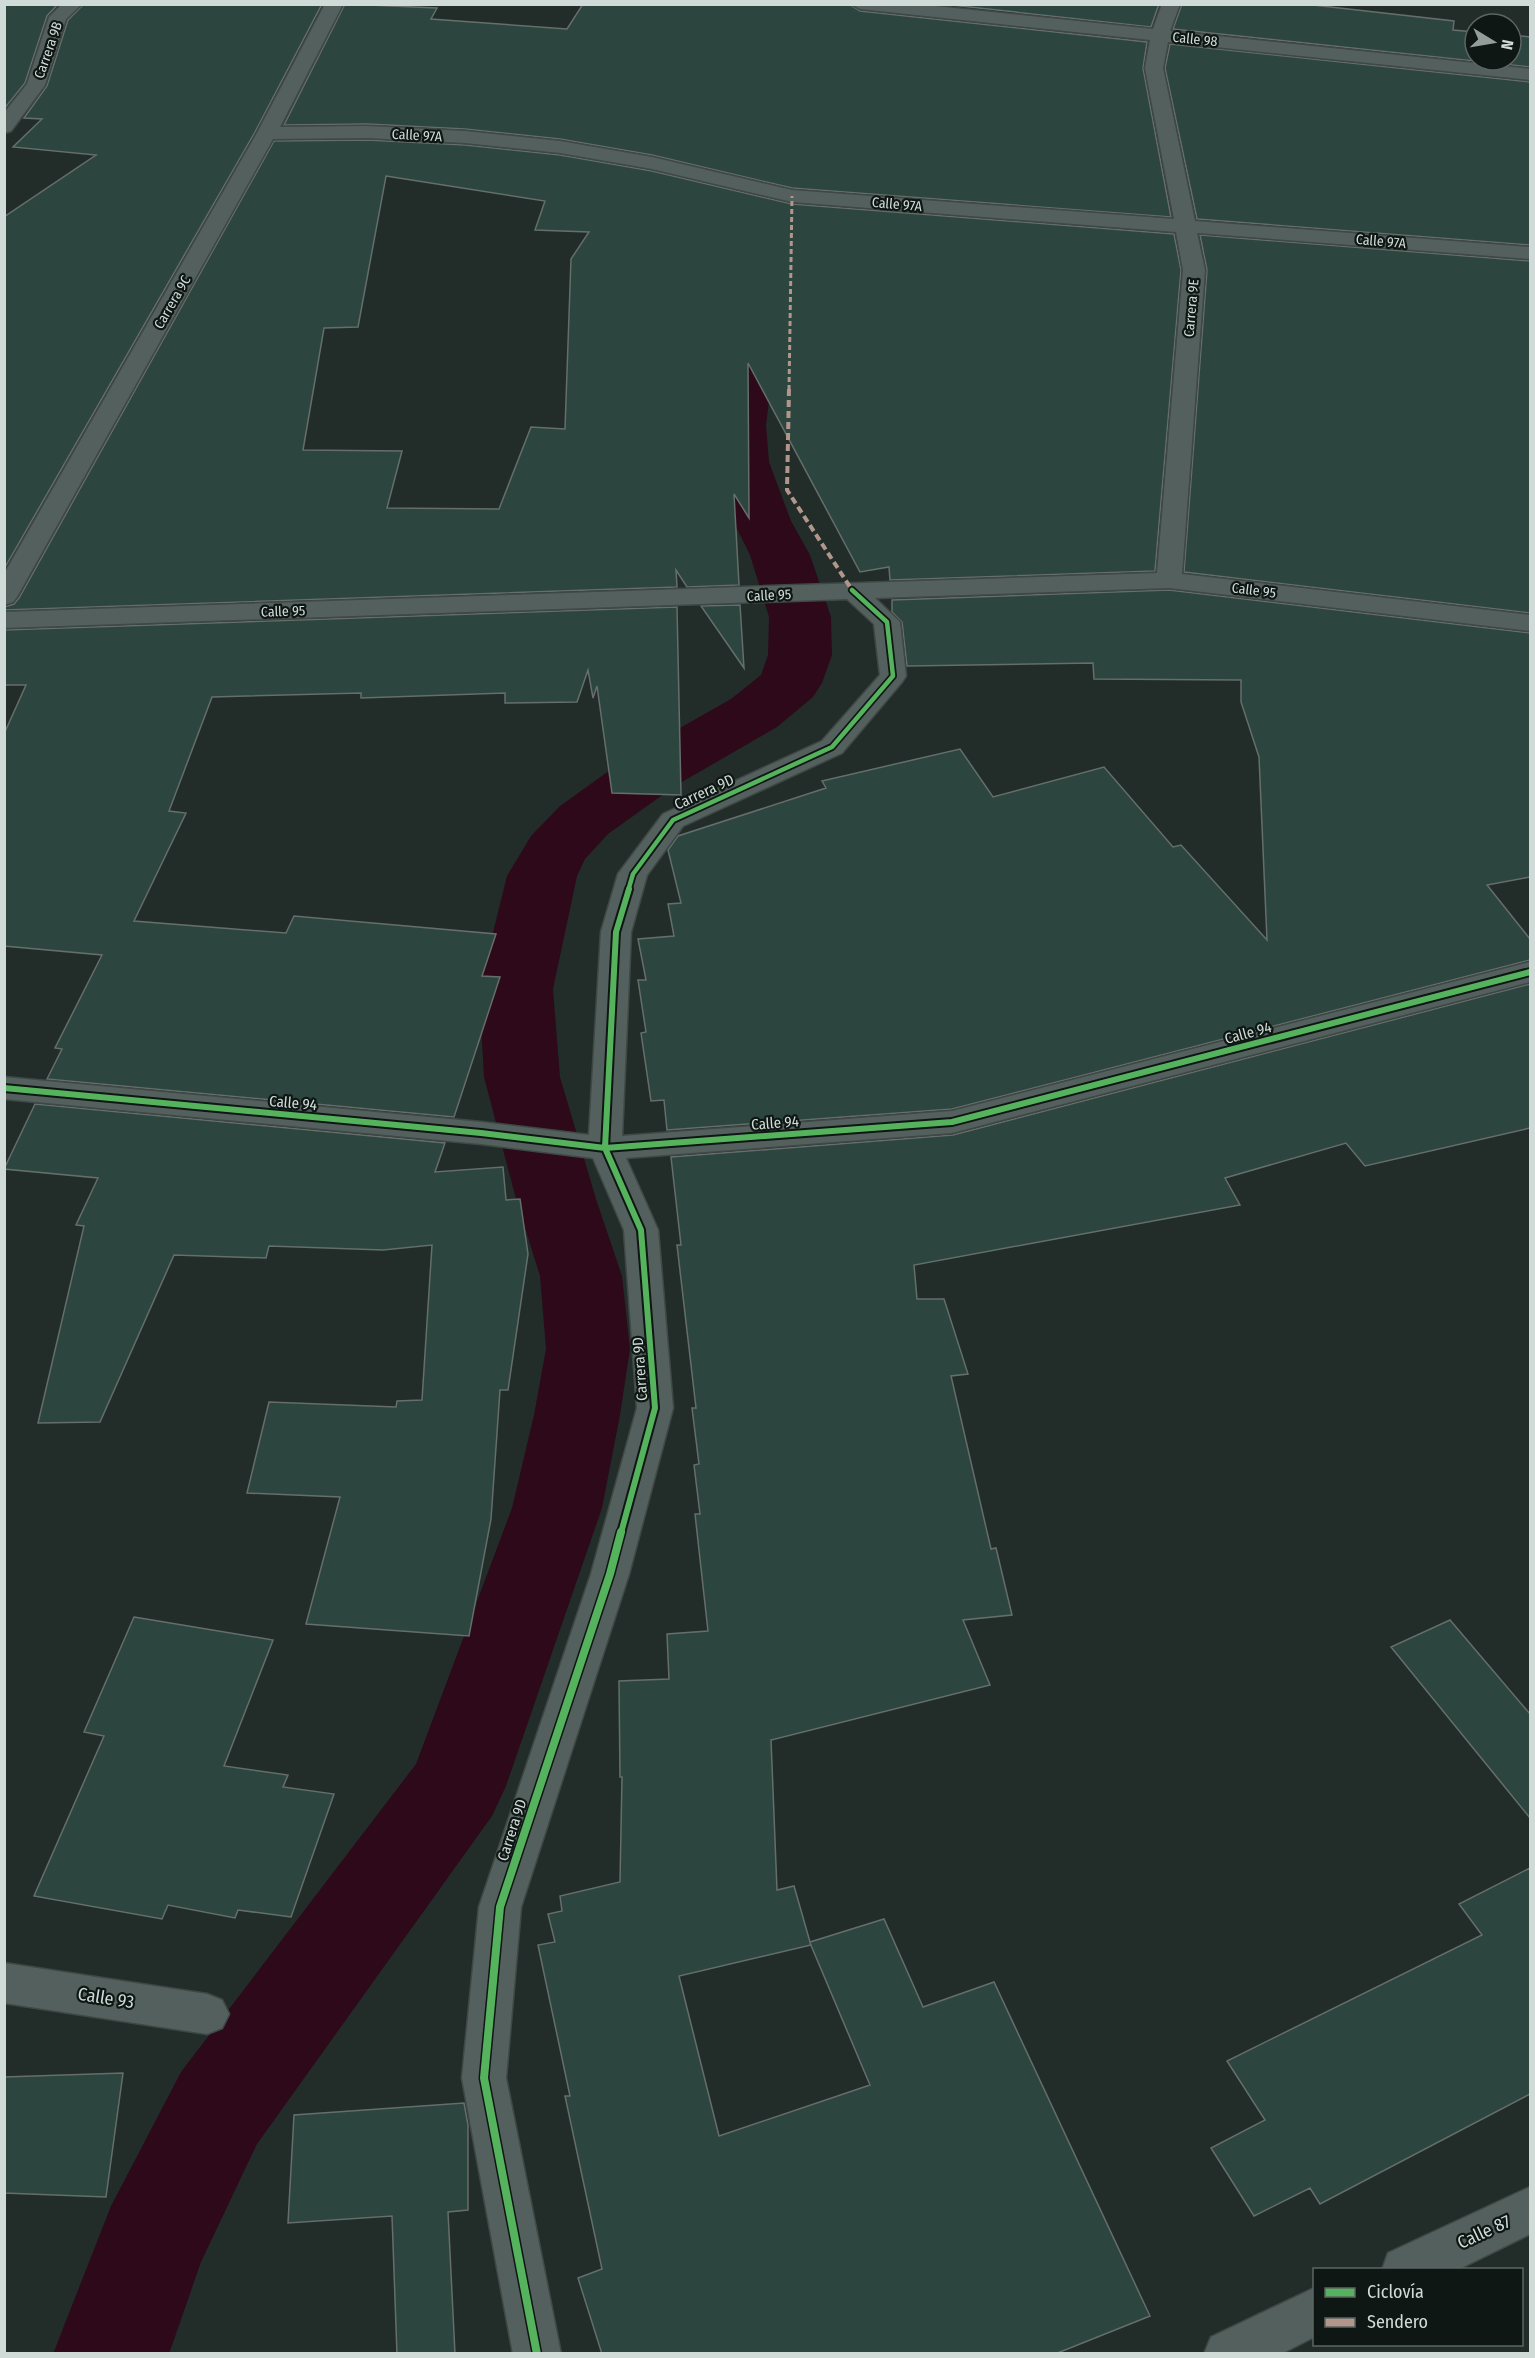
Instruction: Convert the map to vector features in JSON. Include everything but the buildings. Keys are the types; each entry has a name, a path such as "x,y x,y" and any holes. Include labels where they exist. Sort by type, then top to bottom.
{"street":[{"name":"Carrera 9B","path":"4,127 36,85 58,17 73,4"},
{"name":"Carrera 9C","path":"4,597 267,133 334,4"},
{"name":"Calle 98","path":"860,4 1530,74"},
{"name":"Carrera 9E","path":"1168,580 1194,270 1154,68 1160,35 1171,4"},
{"name":"Calle 97A","path":"267,133 367,132 465,137 548,146 652,163 792,196 1530,253"},
{"name":"Calle 95","path":"4,620 758,596 1168,580 1530,623"},
{"name":"Carrera 9D","path":"537,2354 484,2078 500,1907 610,1574 655,1408 641,1230 596,1147 616,932 633,874 673,820 832,747 892,676 887,622 844,591"},
{"name":"Calle 94","path":"4,1088 481,1133 596,1147 952,1122 1530,972"},
{"name":"Calle 93","path":"4,1983 207,2014"},
{"name":"Calle 87","path":"1409,2268 1530,2210"},
{"path":"1228,2354 1313,2312"}],"waterway":[{"path":"111,2354 151,2245 219,2108 457,1786 557,1508 577,1415 588,1349 581,1276 556,1199 522,1077 516,989 542,876 555,851 584,820 651,772 754,713 790,683 800,655 800,617 780,555 762,521 740,462 738,425 747,362 759,307 761,181 768,163 794,117 795,103 789,94"}],"marked path":[{"path":"792,196 787,490 852,590"}],"cycle path":[{"path":"537,2354 484,2078 500,1907 610,1574 655,1408 641,1230 605,1148 616,932 633,874 673,820 832,747 893,676 887,622 852,590"},
{"path":"4,1088 481,1133 605,1148 952,1122 1530,972"}]}
